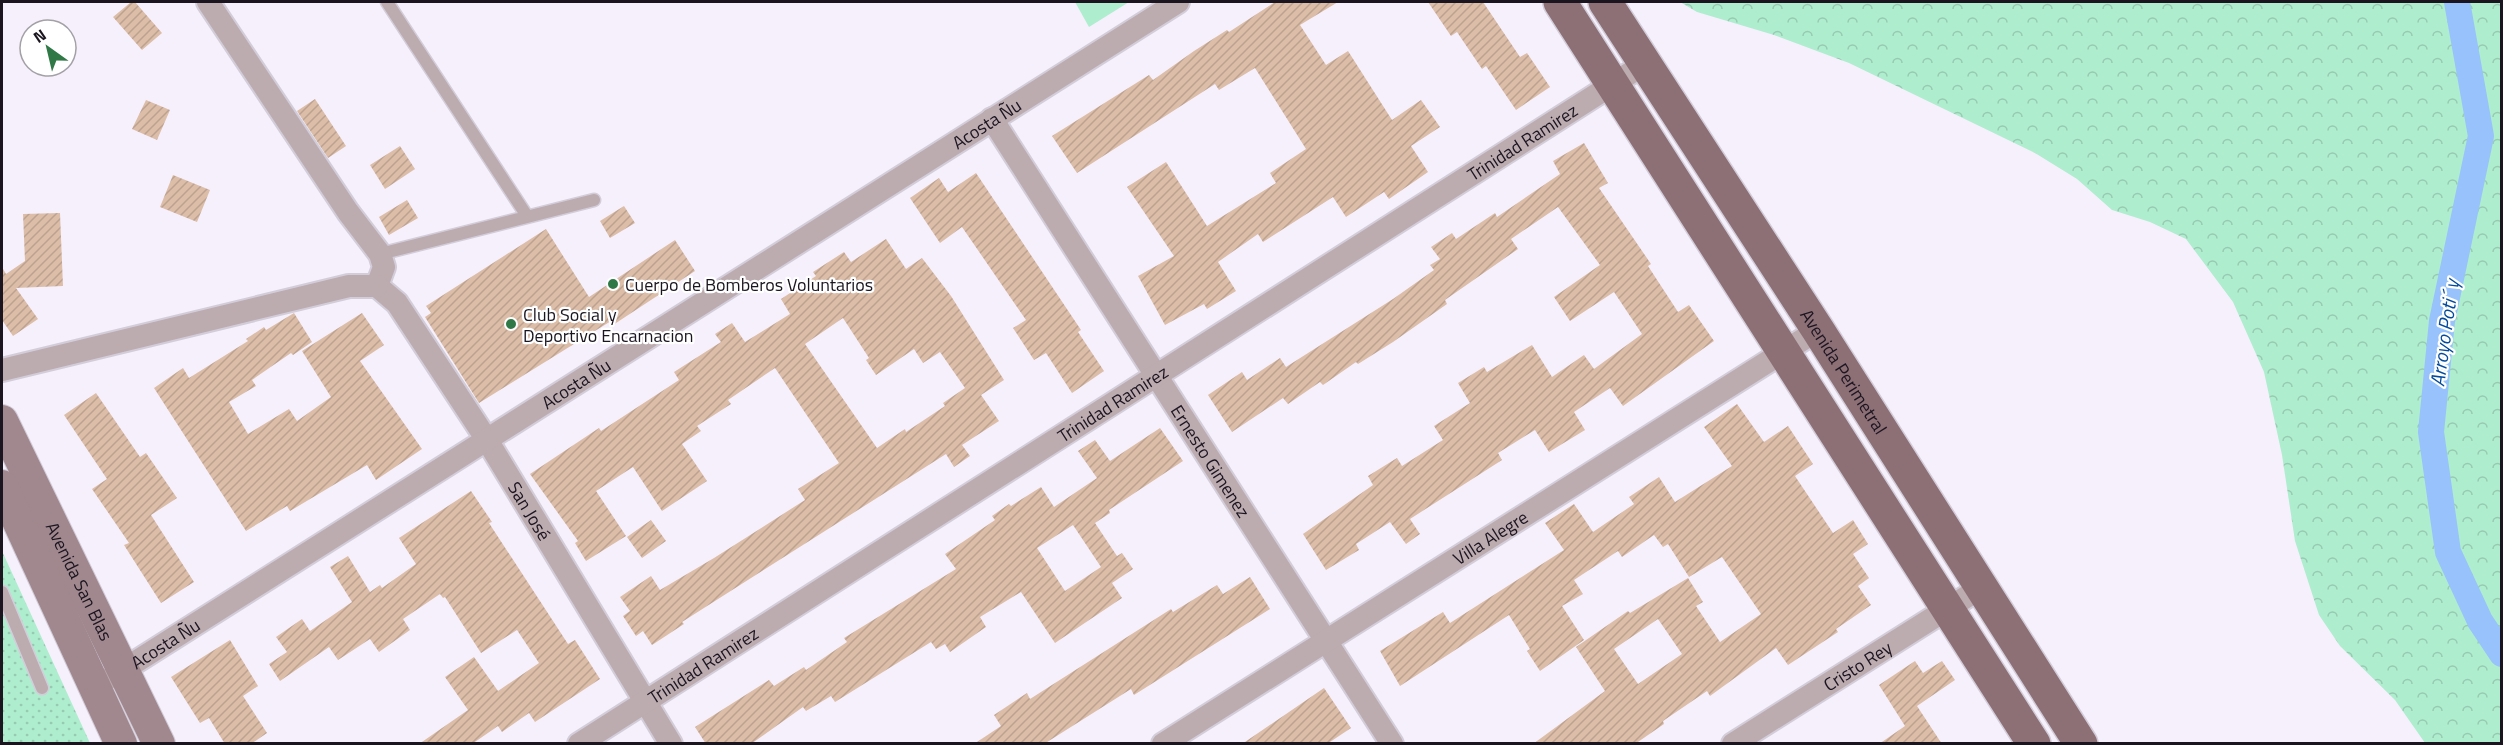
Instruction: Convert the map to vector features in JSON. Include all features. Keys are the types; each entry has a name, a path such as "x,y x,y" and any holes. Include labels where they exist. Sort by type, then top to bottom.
{"main road":[{"path":"1560,2 2034,744"},
{"name":"Avenida Perimetral","path":"1605,2 1818,330 2081,744"}],"street":[{"path":"2,370 349,286 377,286 384,267 380,254 348,212 208,2"},
{"name":"Acosta Ñu","path":"96,688 1178,2"},
{"name":"Trinidad Ramirez","path":"579,744 1646,63"},
{"name":"Ernesto Gimenez","path":"992,119 1392,744"},
{"name":"San José","path":"377,286 397,303 487,440 671,744"},
{"name":"Villa Alegre","path":"1162,744 1818,330"},
{"name":"Avenida San Blas","path":"2,421 159,744"},
{"name":"Avenida San Blas","path":"5,503 121,744"},
{"name":"Cristo Rey","path":"1733,744 1982,586"}],"lane":[{"path":"387,2 527,216"},
{"path":"380,254 594,200"},
{"path":"2,592 42,688"}],"green space":[{"path":"1075,2 1129,2 1089,27"},
{"path":"1680,2 2501,2 2501,743 2425,743 2395,700 2340,646 2319,615 2295,541 2282,455 2264,372 2233,302 2186,239 2150,222 2112,210 2077,179 2035,153 1849,63 1774,35 1697,12"},
{"path":"2,551 90,743 2,743"}],"building":[{"path":"131,2 135,2 162,33 142,50 113,17"},
{"path":"1275,2 1338,2 1300,25 1326,65 1348,51 1392,120 1421,100 1440,127 1411,146 1428,172 1389,199 1384,192 1346,217 1333,197 1263,242 1258,234 1218,262 1236,291 1207,309 1204,304 1165,325 1138,276 1174,256 1127,187 1166,162 1207,226 1276,183 1270,173 1306,149 1255,68 1219,90 1215,84 1077,173 1052,136 1149,75 1153,80 1194,51 1227,30 1229,32"},
{"path":"1428,2 1483,2 1520,57 1527,53 1550,87 1516,110 1486,66 1482,69 1457,32 1451,36"},
{"path":"315,99 346,146 328,158 297,111"},
{"path":"146,100 170,110 157,140 132,129"},
{"path":"1584,143 1608,183 1599,188 1651,264 1648,266 1678,312 1689,305 1714,341 1623,406 1610,388 1574,412 1585,430 1549,452 1535,430 1498,453 1502,460 1410,519 1420,534 1406,544 1390,522 1356,544 1359,550 1326,570 1303,534 1373,485 1368,476 1397,458 1402,466 1443,440 1434,426 1470,403 1458,383 1484,367 1487,372 1532,345 1552,377 1584,355 1594,369 1642,334 1614,292 1570,321 1554,297 1600,265 1558,207 1511,239 1518,249 1445,300 1447,304 1393,342 1358,364 1356,362 1323,385 1320,382 1288,404 1283,398 1232,432 1208,395 1242,372 1247,380 1280,358 1286,367 1393,299 1434,270 1430,265 1440,259 1431,247 1452,233 1456,239 1495,213 1497,217 1560,174 1553,161"},
{"path":"400,146 415,169 385,189 370,165"},
{"path":"976,173 1081,330 1078,332 1104,371 1072,393 1046,353 1034,360 1013,328 1026,320 962,227 940,243 910,198 939,178 948,192"},
{"path":"173,175 210,190 197,222 160,207"},
{"path":"407,200 418,218 389,235 379,217"},
{"path":"624,206 635,223 610,238 600,221"},
{"path":"60,213 63,286 16,288 38,319 13,336 2,320 2,267 6,274 25,261 23,214"},
{"name":"Club Social y Deportivo Encarnacion","path":"546,229 589,297 675,240 695,271 613,325 611,321 479,403 425,317 431,313 426,306"},
{"path":"886,239 906,269 922,258 951,296 1004,380 981,395 999,421 962,445 970,456 954,467 946,454 682,622 684,624 652,645 643,631 636,636 623,616 630,611 620,597 651,576 660,590 714,558 805,500 798,489 839,463 775,368 728,400 731,404 697,426 701,431 682,444 707,481 662,511 633,467 596,491 626,536 586,561 575,543 578,541 530,474 599,428 601,431 679,380 674,372 721,342 715,334 732,323 745,342 790,314 781,299 816,276 813,272 844,252 851,262","holes":["843,318 869,358 866,360 876,375 914,349 923,363 940,352 965,388 943,403 945,406 877,448 805,344"]},
{"path":"294,313 312,342 293,355 291,353 252,380 256,386 229,402 248,434 289,409 297,421 331,397 302,351 362,313 384,345 360,361 422,449 376,480 367,465 290,511 287,506 246,531 154,388 183,368 189,378 248,341 246,339 264,327 266,330"},
{"path":"96,393 140,457 146,453 177,498 151,515 194,582 161,603 124,545 129,543 92,489 107,479 64,415"},
{"path":"1737,404 1764,442 1788,426 1813,464 1795,476 1833,533 1853,520 1868,544 1853,554 1869,578 1858,586 1871,605 1836,629 1838,632 1788,665 1776,648 1710,696 1707,691 1663,721 1664,724 1635,744 1533,744 1605,691 1576,647 1628,611 1630,613 1688,578 1703,602 1696,606 1720,642 1761,614 1722,557 1689,577 1668,544 1663,547 1654,535 1622,557 1618,551 1574,580 1583,594 1562,606 1584,640 1540,671 1527,651 1530,649 1509,615 1400,686 1380,651 1443,612 1450,623 1564,550 1545,523 1574,504 1593,532 1634,504 1629,497 1659,477 1675,502 1732,466 1704,427","holes":["1658,619 1682,654 1638,684 1614,649"]},
{"path":"1160,428 1183,461 1109,510 1110,513 1095,523 1117,556 1122,553 1133,569 1112,583 1122,598 1055,643 1021,592 980,617 986,627 950,652 945,644 936,649 931,642 835,702 831,696 806,711 803,707 751,744 706,744 695,727 769,680 774,686 804,667 806,670 847,642 844,638 956,569 945,554 995,520 992,516 1009,504 1011,506 1041,487 1054,507 1097,478 1078,451 1095,440 1110,461","holes":["1073,525 1101,567 1065,591 1037,548"]},
{"path":"471,491 492,522 489,523 568,644 575,640 600,679 535,722 529,713 502,732 498,726 472,744 419,744 468,710 445,677 474,657 498,691 539,663 517,630 481,653 445,597 443,598 440,594 403,619 410,630 379,652 370,639 338,660 329,647 280,681 269,664 287,652 276,637 302,619 310,631 352,602 330,567 348,556 370,592 380,585 382,588 416,564 399,538"},
{"path":"651,520 666,541 642,558 627,537"},
{"path":"1250,577 1270,609 1134,695 1131,689 1044,744 974,744 1001,726 994,715 1027,693 1030,699 1171,609 1173,612 1217,585 1223,594"},
{"path":"230,640 258,686 243,696 267,733 251,744 225,744 209,718 200,723 171,677"},
{"path":"1915,661 1923,673 1942,661 1955,680 1917,706 1942,744 1879,744 1905,726 1879,685"},
{"path":"1324,688 1351,728 1327,744 1242,744"}],"waterway":[{"name":"Arroyo Poti´y","path":"2457,2 2481,136 2442,321 2431,432 2448,552 2480,621 2502,654"}],"place":[{"name":"Cuerpo de Bomberos Voluntarios","path":"613,284"},
{"name":"Club Social y Deportivo Encarnacion","path":"511,324"}]}
